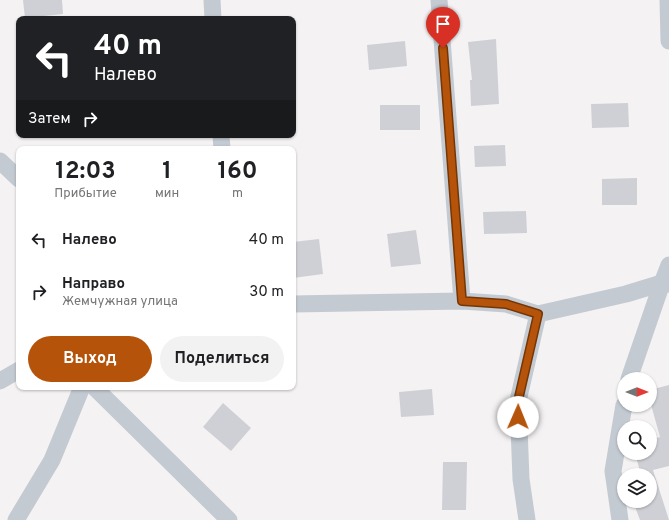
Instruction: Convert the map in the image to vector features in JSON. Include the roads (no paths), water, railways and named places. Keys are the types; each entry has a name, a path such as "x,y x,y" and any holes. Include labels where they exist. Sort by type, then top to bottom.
{"street":[{"path":"212,0 213,16"},
{"path":"439,0 462,301"},
{"path":"668,0 669,41"},
{"path":"0,161 16,176"},
{"path":"633,372 666,283 669,265"},
{"path":"296,304 462,301 506,304 538,314 626,294 666,283"},
{"path":"527,520 521,479 518,401 538,314"},
{"path":"0,381 16,372"},
{"path":"16,520 52,460 81,390"},
{"path":"97,390 229,520"},
{"path":"620,520 613,471 623,412"}]}
